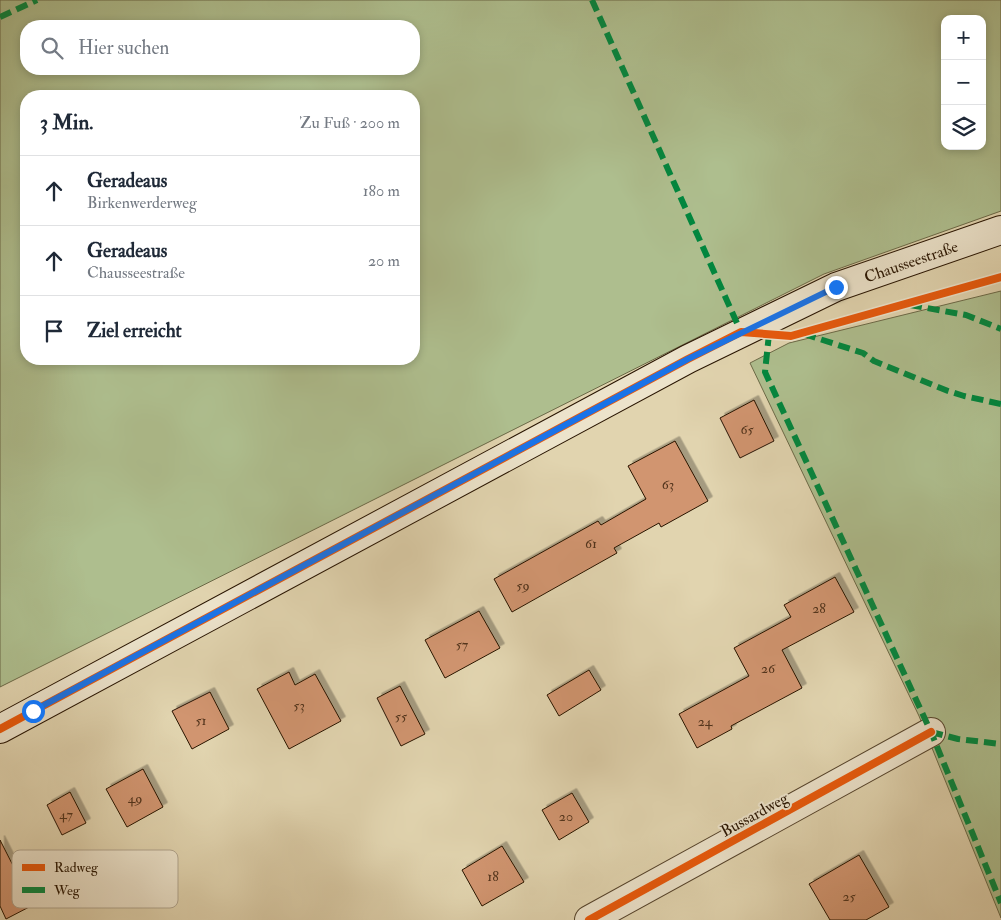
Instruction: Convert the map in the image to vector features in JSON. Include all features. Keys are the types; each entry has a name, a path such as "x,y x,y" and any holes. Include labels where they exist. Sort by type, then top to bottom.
{"street":[{"name":"Chausseestraße","path":"0,729 741,332 836,287 1001,230"},
{"name":"Bussardweg","path":"589,920 932,732"}],"green space":[{"path":"0,0 1001,0 1001,211 824,274 0,687"},
{"path":"1001,291 1001,918 919,716 750,363 789,343"}],"building":[{"path":"754,400 774,441 740,458 720,418"},
{"path":"675,441 708,501 661,527 659,523 614,548 617,553 512,612 494,579 598,521 601,525 646,499 628,466"},
{"path":"835,577 854,612 782,650 802,688 731,726 732,729 697,748 679,714 749,676 734,648 791,617 784,605"},
{"path":"479,611 500,648 445,678 425,640"},
{"path":"589,670 601,690 559,716 547,695"},
{"path":"289,672 295,685 315,674 341,721 289,749 257,689"},
{"path":"400,686 425,734 401,746 377,698"},
{"path":"210,692 229,729 192,749 172,711"},
{"path":"143,769 163,807 127,827 106,789"},
{"path":"70,792 86,823 62,835 47,805"},
{"path":"572,793 589,822 559,840 542,810"},
{"path":"0,840 12,864 12,908 27,908 6,919 0,906"},
{"path":"502,846 524,882 482,906 462,870"},
{"path":"859,855 889,907 866,920 830,920 809,884"}],"marked path":[{"path":"0,17 37,0"},
{"path":"592,0 741,332 744,333"},
{"path":"910,305 966,315 1001,329"},
{"path":"769,334 765,372 931,732 1001,903"},
{"path":"804,334 863,353 874,361 948,391 1001,404"},
{"path":"931,732 958,739 1001,744"}],"cycle path":[{"path":"0,729 741,332 791,336 1001,277"},
{"path":"589,920 931,732"}],"route":[{"path":"33,711 688,359 836,287"}]}
